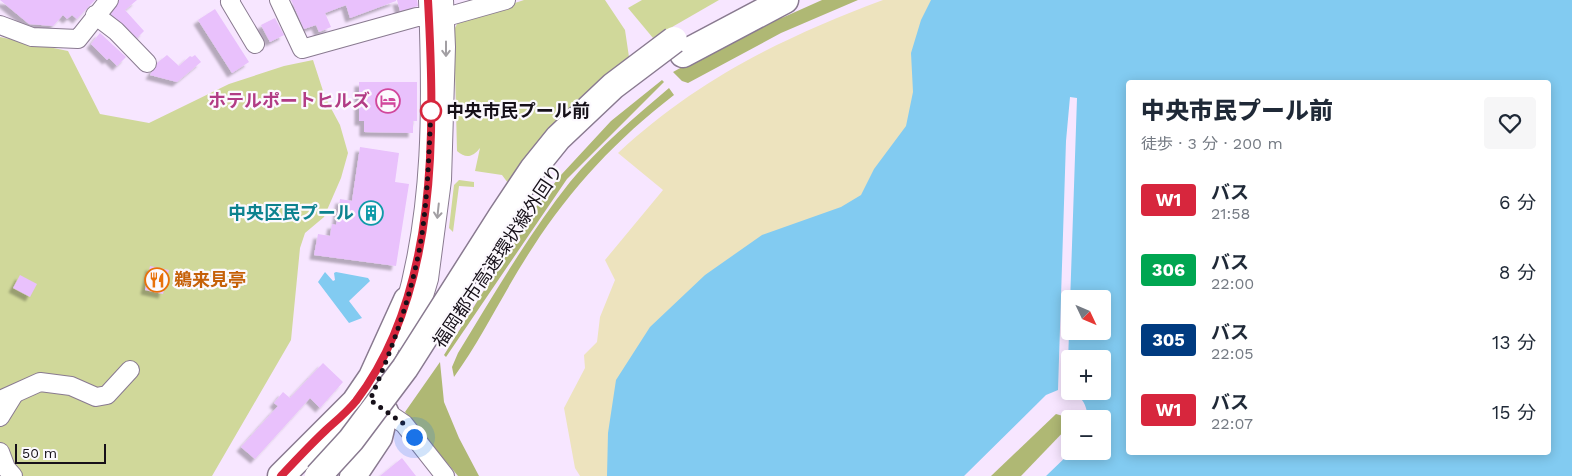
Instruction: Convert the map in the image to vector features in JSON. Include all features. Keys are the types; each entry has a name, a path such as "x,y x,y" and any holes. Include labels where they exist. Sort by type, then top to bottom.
{"highway":[{"path":"317,476 351,440 405,368 501,217 558,138 613,86 679,47 748,0"},
{"name":"福岡都市高速環状線外回り","path":"337,476 381,426 418,377 515,225 571,148 623,97 679,47 785,0"},
{"path":"281,476 355,402 380,361 407,300"},
{"path":"353,476 379,438 378,406"},
{"path":"290,476 378,406"}],"street":[{"path":"0,25 32,37 78,39 95,15 109,0"},
{"path":"231,0 230,2 255,44"},
{"path":"279,0 302,49 417,17 428,8"},
{"path":"337,476 404,364 429,279 436,236 443,160 446,18 444,0"},
{"path":"428,8 446,18 506,0"},
{"path":"317,476 378,406 407,300 422,235 428,176 431,109 428,8"},
{"path":"95,15 116,31 147,63"},
{"path":"0,417 7,398 40,382 71,386 96,397 106,394 130,370"},
{"path":"378,406 404,424 445,476"},
{"path":"0,452 6,468 12,476"}],"green space":[{"path":"524,0 605,0 625,30 629,57 575,104 508,183 502,175 475,171 480,148 469,156 457,151 454,30 458,22"},
{"path":"642,0 719,0 653,38 628,8"},
{"path":"822,0 858,0 781,33 688,83 682,81 673,72 758,25 784,17"},
{"path":"0,37 68,51 100,114 149,123 229,84 284,66 313,60 325,97 340,125 348,153 341,178 324,217 305,233 300,248 291,340 212,476 0,476"},
{"path":"662,80 664,82 567,179 446,357 444,355 535,208 561,175 611,121"},
{"path":"669,88 674,95 653,111 615,146 563,204 523,263 454,377 452,367 458,353 511,266 555,202 593,157"},
{"path":"459,180 474,182 474,187 459,186 453,232 449,228 454,185"},
{"path":"440,362 444,402 459,438 479,476 458,476 405,412"},
{"path":"1056,414 1061,415 1061,434 1021,476 991,476"}],"sand":[{"path":"883,0 972,0 962,119 614,476 580,476 575,468 564,408 585,368 584,355 597,342 600,317 615,280 605,260 663,190 618,153 679,103 710,82 776,46 846,14"}],"water":[{"path":"931,0 1572,0 1572,476 1046,476 1063,460 1111,460 1111,410 1086,410 1082,400 1111,400 1111,350 1068,350 1069,340 1111,340 1111,290 1070,290 1077,98 1070,97 1066,141 1058,390 1046,395 964,476 607,476 608,433 616,380 650,327 705,275 762,235 841,207 861,195 874,169 906,126 913,92 911,53 921,20"},
{"path":"325,272 333,281 335,280 334,273 336,272 368,278 370,281 349,301 362,318 349,323 318,282"}],"building":[{"path":"0,0 95,0 77,19 72,15 67,19 63,15 53,26 29,24"},
{"path":"119,0 137,0 125,10 144,31 137,38 111,14"},
{"path":"291,0 396,1 350,18 346,5 325,13 331,27 319,32 316,25 304,29"},
{"path":"397,0 417,0 418,6 400,11"},
{"path":"215,9 249,62 232,73 198,20"},
{"path":"275,18 284,35 270,42 261,25"},
{"path":"100,33 126,57 117,66 109,58 107,60 91,44"},
{"path":"167,55 179,66 190,56 195,55 201,62 177,82 150,75 157,63"},
{"name":"ホテルポートヒルズ","path":"359,82 417,82 417,121 413,121 413,133 364,132 364,121 359,121"},
{"name":"中央区民プール","path":"360,147 399,153 395,182 409,184 396,266 314,255 318,234 330,236 332,224 336,225 340,199 352,201"},
{"name":"鵜来見亭","path":"150,266 169,270 163,294 145,290"},
{"path":"20,275 37,284 30,297 13,288"},
{"path":"323,363 343,382 320,408 310,398 255,459 241,447 278,406 274,403 283,392 290,398"},
{"path":"402,458 416,476 380,476"}],"bus line":[{"name":"W1","path":"281,476 355,402 372,377 388,346 407,300 422,235 428,176 431,109 428,0"}],"place":[{"name":"ホテルポートヒルズ","path":"388,101"},
{"name":"中央市民プール前","path":"431,111"},
{"name":"中央区民プール","path":"371,213"},
{"name":"鵜来見亭","path":"157,280"}],"route":[{"path":"414,437 404,424 370,400 394,342 407,300 422,235 428,176 431,109 431,111"}]}
